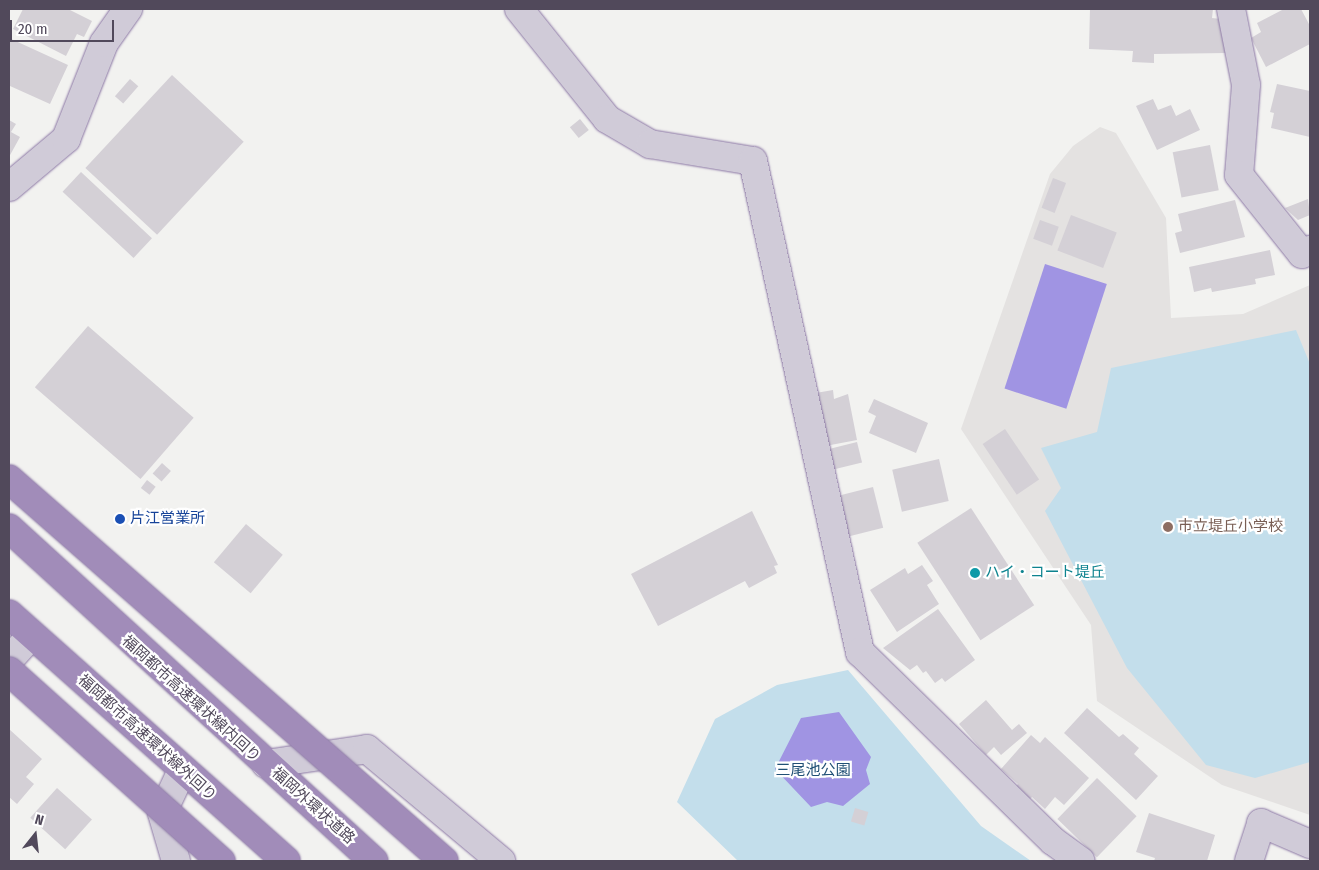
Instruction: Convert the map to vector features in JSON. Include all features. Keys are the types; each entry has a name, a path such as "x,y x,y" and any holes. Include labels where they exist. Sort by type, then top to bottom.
{"highway":[{"path":"9,479 444,861"},
{"name":"福岡外環状道路","path":"9,528 374,861"},
{"name":"福岡都市高速環状線内回り","path":"9,536 374,861"},
{"name":"福岡都市高速環状線外回り","path":"9,614 286,861"},
{"path":"14,643 180,775 275,861"},
{"path":"9,671 221,861"}],"street":[{"path":"9,187 66,138 104,43 128,9"},
{"path":"519,9 607,119 650,144 753,161 860,652 1053,841 1081,861"},
{"path":"1231,9 1246,85 1239,175 1302,254 1310,250"},
{"path":"266,764 367,749 501,861"},
{"path":"176,861 162,813 180,775"},
{"path":"1249,861 1261,823 1310,844"}],"shaded area":[{"name":"市立堤丘小学校","path":"1100,127 1116,133 1166,218 1171,318 1243,314 1310,285 1310,815 1222,785 1097,701 1091,625 961,429 1050,174 1073,146"},
{"path":"1045,264 1107,284 1066,409 1005,389"},
{"path":"839,712 871,757 866,770 870,784 843,806 827,802 811,807 775,769 801,718"}],"green space":[{"path":"1296,330 1310,364 1310,762 1255,778 1206,765 1127,668 1045,511 1061,488 1041,448 1097,432 1111,368"},
{"name":"三尾池公園","path":"848,670 981,826 1031,861 738,861 677,802 715,719 777,685"}],"building":[{"path":"23,9 68,9 92,21 84,37 77,34 66,56 13,29"},
{"path":"1090,9 1213,9 1212,18 1221,19 1227,53 1154,54 1154,63 1132,62 1133,51 1089,49"},
{"path":"1284,9 1301,9 1310,26 1310,44 1266,67 1251,38 1261,32 1257,23"},
{"path":"9,38 68,65 50,104 10,86 9,90"},
{"path":"172,75 244,142 157,235 85,168"},
{"path":"130,79 138,86 123,104 115,96"},
{"path":"1277,84 1310,91 1310,137 1271,128 1274,113 1270,112"},
{"path":"1153,99 1158,110 1171,105 1176,116 1190,109 1200,130 1157,150 1136,106"},
{"path":"580,119 589,130 579,138 570,127"},
{"path":"9,120 16,124 11,132 20,137 9,157"},
{"path":"1210,145 1219,190 1181,197 1173,152"},
{"path":"81,172 152,238 134,258 63,192"},
{"path":"1053,178 1066,183 1055,213 1042,208"},
{"path":"1308,199 1310,215 1298,220 1285,208"},
{"path":"1235,200 1245,237 1180,253 1175,233 1182,231 1178,214"},
{"path":"1071,215 1117,233 1103,268 1057,250"},
{"path":"1040,220 1059,227 1052,246 1033,239"},
{"path":"1270,250 1275,275 1255,279 1256,284 1212,292 1211,288 1194,292 1189,267"},
{"path":"88,326 194,418 141,479 35,387"},
{"path":"833,390 834,399 848,394 857,440 820,447 810,394"},
{"path":"874,399 928,423 916,453 869,433 876,416 868,412"},
{"path":"1005,429 1039,480 1017,495 983,444"},
{"path":"857,442 862,462 827,471 822,451"},
{"path":"939,459 949,501 902,512 892,470"},
{"path":"162,463 171,471 162,481 153,473"},
{"path":"147,480 156,487 150,495 141,488"},
{"path":"873,487 883,528 839,539 828,498"},
{"name":"ハイ・コート堤丘","path":"971,508 1034,605 981,640 917,543"},
{"path":"752,511 778,565 774,566 777,573 749,588 745,581 658,626 631,574"},
{"path":"246,524 283,555 251,593 214,562"},
{"path":"922,565 933,581 927,585 939,604 897,632 870,590 905,568 908,574"},
{"path":"938,609 975,660 945,682 942,678 935,683 926,671 923,673 917,665 910,670 883,648"},
{"path":"986,700 1012,730 1019,724 1027,733 1001,755 994,747 986,755 959,724"},
{"path":"1087,708 1119,737 1123,734 1139,748 1134,754 1158,776 1136,800 1064,733"},
{"path":"9,729 42,759 26,777 34,784 17,804 9,797"},
{"path":"1031,735 1040,743 1045,737 1089,778 1064,805 1055,797 1045,809 1032,797 1027,802 1014,789 1018,784 1001,769"},
{"path":"1097,778 1137,816 1097,857 1057,819"},
{"path":"57,788 92,819 65,849 30,818"},
{"path":"855,808 868,812 864,825 851,821"},
{"path":"1149,813 1215,835 1207,861 1154,861 1155,858 1136,852"}],"place":[{"name":"片江営業所","path":"120,519"},
{"name":"市立堤丘小学校","path":"1168,527"},
{"name":"ハイ・コート堤丘","path":"975,573"}]}
